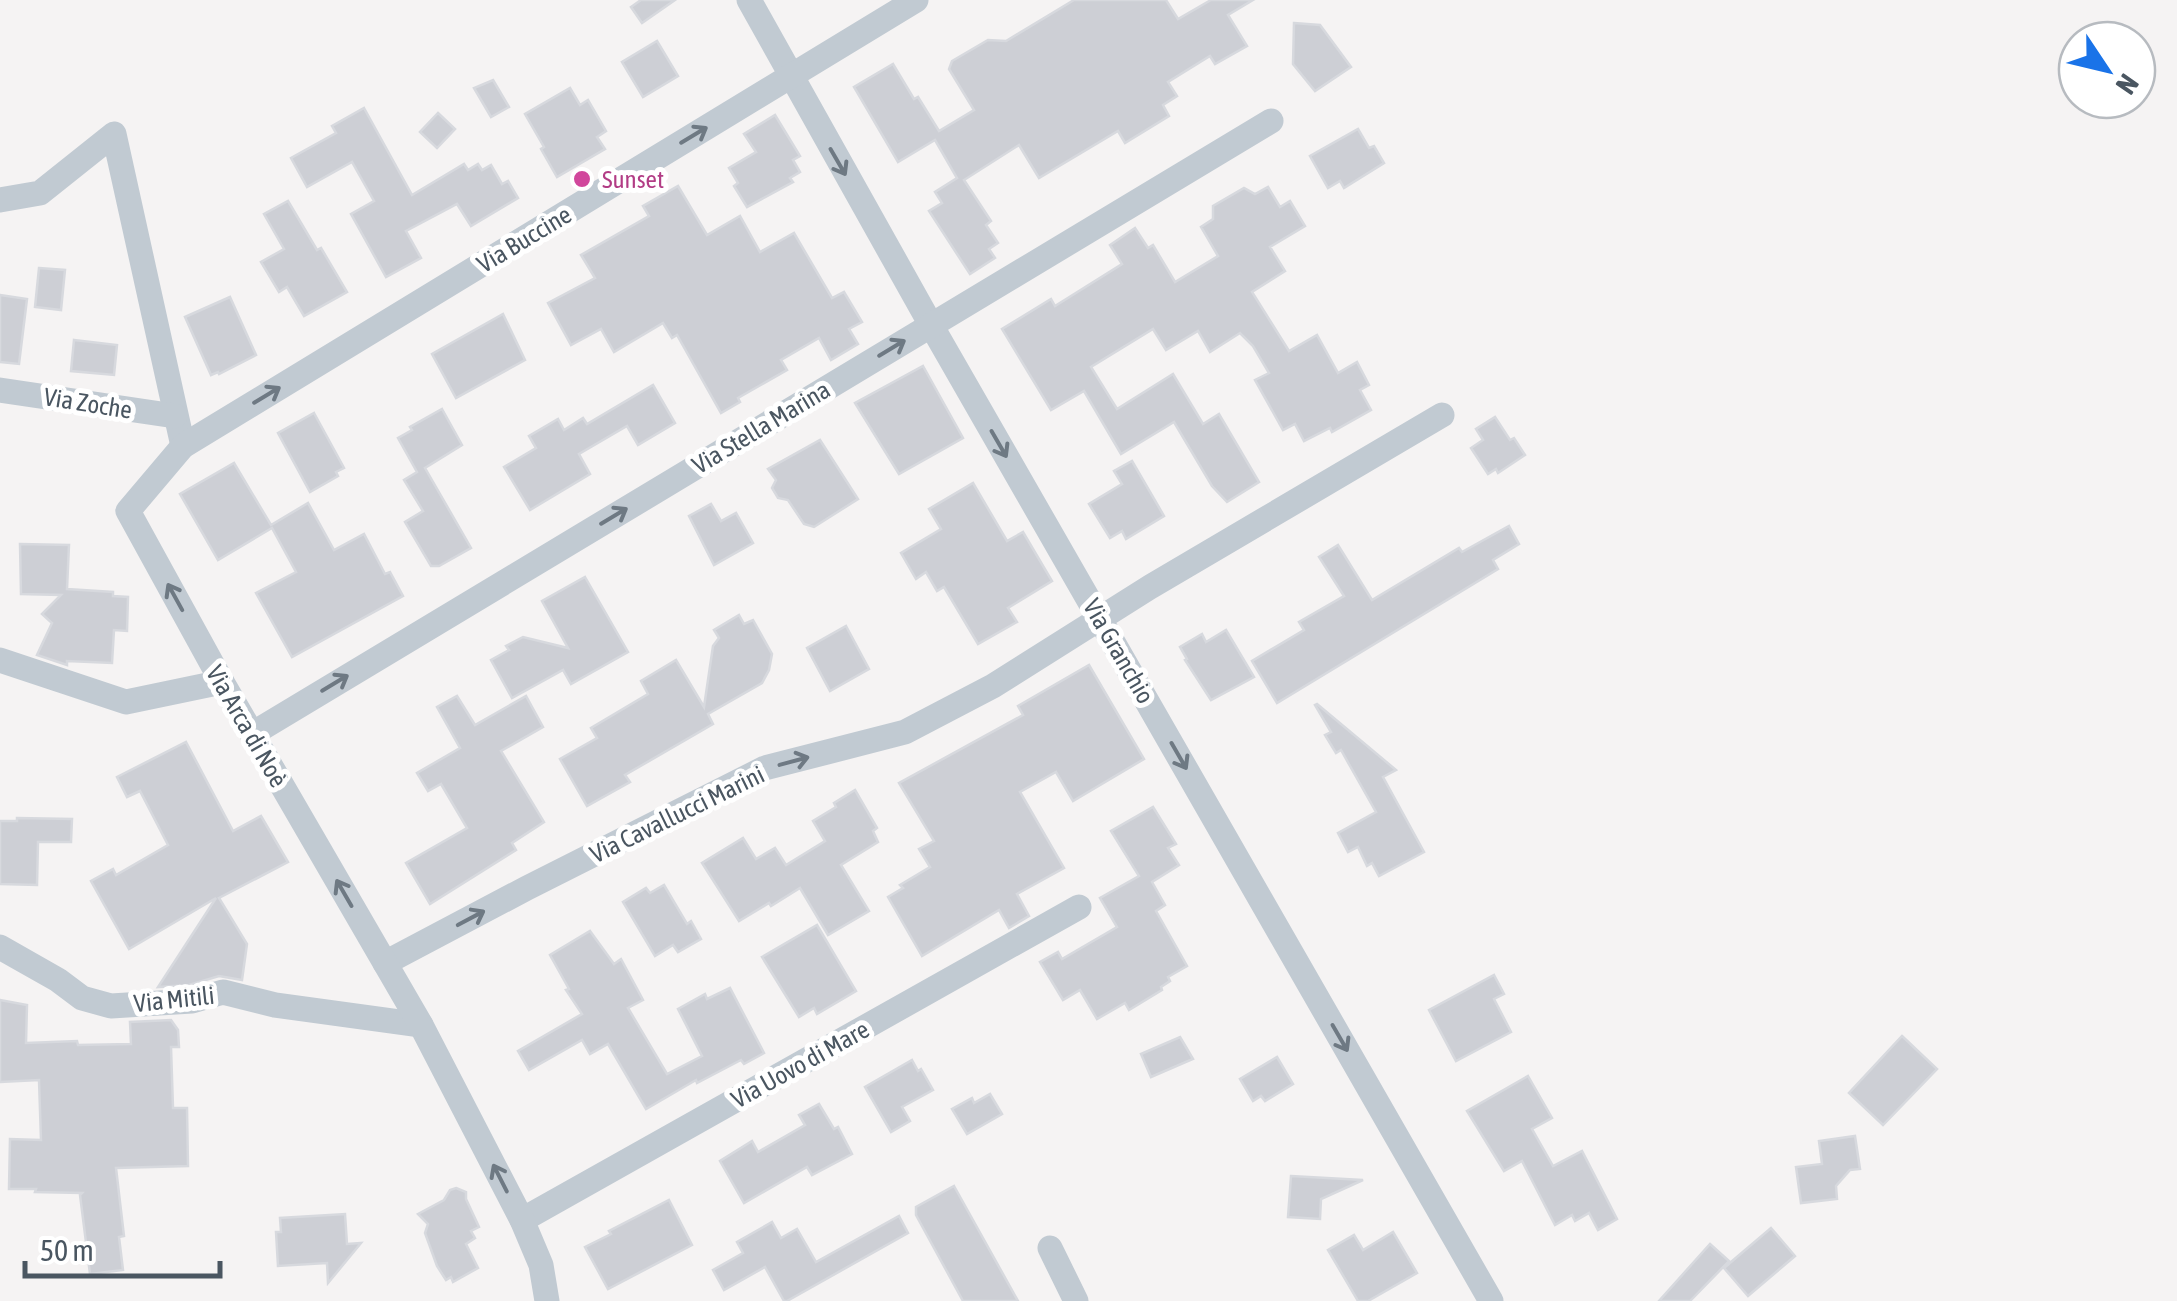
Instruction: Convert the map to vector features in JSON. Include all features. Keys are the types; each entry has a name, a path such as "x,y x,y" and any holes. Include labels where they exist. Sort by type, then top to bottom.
{"street":[{"name":"Via Granchio","path":"748,0 1490,1301"},
{"name":"Via Buccine","path":"184,446 916,0"},
{"name":"Via Stella Marina","path":"252,734 1271,120"},
{"path":"0,200 40,192 114,134 184,446"},
{"name":"Via Zoche","path":"0,390 176,416"},
{"name":"Via Cavallucci Marini","path":"385,963 765,768 906,732 993,686 1442,414"},
{"name":"Via Arca di Noè","path":"184,446 128,511 222,682 421,1025 522,1220 541,1265 547,1301"},
{"path":"0,660 126,702 222,682"},
{"name":"Via Uovo di Mare","path":"522,1220 1079,908"},
{"name":"Via Mitili","path":"0,946 82,998 110,1006 192,1001 224,992 275,1005 421,1025"},
{"path":"1050,1248 1076,1301"}],"building":[{"path":"641,0 675,0 642,23 631,7"},
{"path":"1074,0 1166,0 1178,19 1211,0 1253,0 1228,15 1247,46 1215,64 1210,56 1168,82 1177,96 1163,105 1169,116 1125,143 1118,131 1039,178 1019,145 964,180 991,221 986,225 998,243 989,249 995,258 970,274 929,211 942,203 935,192 957,178 935,140 898,162 854,87 893,64 939,131 974,110 949,69 952,61 988,40 1006,41"},
{"path":"1294,23 1320,25 1351,67 1315,91 1293,64"},
{"path":"657,41 678,76 643,97 622,62"},
{"path":"493,80 509,107 491,117 474,88"},
{"path":"570,88 580,105 588,100 606,131 597,137 605,149 557,177 525,114"},
{"path":"364,108 412,195 464,164 468,170 478,164 482,170 491,165 502,184 508,181 518,198 471,226 457,204 406,231 421,258 386,277 351,214 374,201 352,162 307,187 291,158 336,133 332,126"},
{"path":"438,113 455,129 437,148 420,132"},
{"path":"775,115 800,156 793,160 800,172 790,178 793,182 747,207 734,186 738,183 729,168 756,152 744,134"},
{"path":"1358,129 1384,163 1344,188 1340,181 1328,188 1310,156"},
{"path":"678,186 707,235 740,216 760,252 794,233 832,298 844,292 862,322 849,329 858,344 831,360 819,338 781,360 787,370 738,398 740,402 721,413 677,335 672,338 663,323 614,352 601,329 571,345 548,303 595,278 581,255 649,216 643,206"},
{"path":"1268,187 1280,207 1290,201 1305,226 1270,247 1285,271 1252,292 1289,351 1317,335 1338,373 1357,362 1369,385 1360,390 1371,410 1332,432 1330,428 1304,441 1295,424 1283,430 1255,380 1269,373 1240,333 1210,352 1198,331 1166,350 1153,329 1091,367 1117,409 1173,374 1203,424 1219,414 1259,482 1227,502 1212,486 1174,422 1121,454 1084,391 1051,410 1002,329 1051,299 1055,306 1122,264 1110,245 1135,228 1148,248 1153,245 1175,282 1218,256 1201,227 1213,219 1213,206 1244,188 1255,194"},
{"path":"288,201 347,292 304,316 287,287 279,292 261,262 284,249 264,214"},
{"path":"39,268 65,270 61,310 35,307"},
{"path":"0,295 27,299 19,364 0,362"},
{"path":"230,297 256,355 211,375 185,317"},
{"path":"503,314 525,360 456,398 432,354"},
{"path":"74,340 117,345 114,375 71,371"},
{"path":"923,366 963,438 899,474 855,403"},
{"path":"653,385 675,423 638,445 627,426 579,454 590,474 530,510 504,467 536,448 529,436 558,419 564,430 583,418 587,424"},
{"path":"442,409 462,445 425,468 471,548 439,566 431,566 405,522 423,511 404,480 417,472 398,438"},
{"path":"314,413 344,468 336,472 338,476 310,492 278,433"},
{"path":"1495,417 1525,455 1498,473 1496,469 1488,474 1471,448 1483,440 1476,429"},
{"path":"820,440 858,499 814,527 804,524 788,500 778,498 772,488 776,480 768,469"},
{"path":"1132,461 1164,516 1126,539 1122,531 1110,538 1089,504 1122,484 1114,471"},
{"path":"234,463 271,525 308,503 334,550 364,534 385,574 390,572 403,596 292,657 256,593 296,572 272,528 218,560 180,494"},
{"path":"973,483 1007,541 1023,532 1052,581 1008,608 1017,622 978,644 944,587 937,591 926,572 916,579 901,553 941,529 929,509"},
{"path":"711,504 721,521 736,513 753,543 714,565 689,516"},
{"path":"1509,526 1519,544 1493,560 1498,569 1277,703 1252,661 1304,630 1299,622 1344,596 1319,557 1338,545 1372,600 1459,548 1462,552"},
{"path":"20,544 69,545 67,589 113,592 113,596 128,597 127,631 114,630 112,663 67,661 67,665 37,655 52,623 42,614 61,595 21,594"},
{"path":"585,577 628,652 571,684 563,670 512,698 491,660 523,637 568,648 542,601"},
{"path":"739,615 744,624 753,620 772,654 762,683 708,714 713,724 625,775 630,782 587,806 560,759 597,738 591,728 648,694 641,681 676,660 704,707 713,646 719,638 714,630"},
{"path":"846,626 869,669 830,691 807,648"},
{"path":"1226,630 1254,677 1211,700 1180,647 1202,634 1206,642"},
{"path":"1089,665 1144,759 1073,801 1056,772 1020,792 1064,868 1017,894 1029,916 1009,928 999,910 922,956 888,897 930,867 919,849 934,841 899,783 1023,715 1018,706"},
{"path":"457,696 475,725 526,696 543,727 501,751 544,822 512,843 516,850 430,904 406,863 467,828 441,784 428,791 417,773 460,748 437,707"},
{"path":"1317,704 1396,770 1383,777 1424,852 1379,876 1372,863 1367,866 1358,847 1348,852 1338,833 1376,812 1341,750 1336,753 1325,735 1331,732"},
{"path":"186,742 233,831 261,816 288,862 219,898 247,944 242,980 219,976 189,985 158,987 216,898 129,949 91,881 113,869 116,875 168,845 140,791 127,797 117,777"},
{"path":"855,790 877,828 873,831 878,842 841,865 869,911 828,935 800,888 739,921 702,863 743,838 756,859 775,848 786,865 825,841 813,821"},
{"path":"1153,807 1176,844 1168,848 1179,865 1152,882 1165,905 1156,911 1187,966 1168,977 1170,981 1162,990 1129,1010 1125,1003 1097,1019 1080,990 1063,1000 1040,962 1058,952 1062,959 1117,927 1100,898 1139,876 1111,831"},
{"path":"72,819 71,842 38,842 37,885 0,884 0,821"},
{"path":"664,885 687,924 691,921 701,939 678,952 673,945 655,956 623,902 646,888 650,893"},
{"path":"817,925 856,991 817,1014 814,1008 799,1017 762,957"},
{"path":"590,931 614,964 621,959 643,1000 628,1008 667,1074 702,1056 678,1009 705,994 707,999 730,988 764,1053 744,1064 741,1060 697,1083 696,1080 646,1109 608,1044 590,1054 582,1040 529,1070 518,1051 582,1014 550,955"},
{"path":"1494,975 1504,994 1494,999 1511,1032 1456,1061 1429,1010"},
{"path":"0,1000 27,1005 26,1043 131,1044 130,1022 171,1020 178,1030 179,1047 171,1047 173,1108 187,1108 188,1166 116,1168 124,1236 119,1237 123,1270 90,1274 82,1193 9,1189 10,1139 41,1140 39,1080 0,1082"},
{"path":"1902,1036 1937,1069 1883,1125 1849,1093"},
{"path":"1180,1037 1193,1059 1151,1077 1141,1054"},
{"path":"1277,1057 1293,1084 1265,1101 1261,1096 1253,1101 1240,1079"},
{"path":"912,1060 933,1090 902,1107 910,1121 891,1132 865,1087"},
{"path":"1528,1076 1552,1118 1532,1129 1553,1166 1582,1151 1617,1219 1598,1230 1589,1213 1575,1221 1572,1215 1555,1225 1522,1161 1504,1171 1467,1111"},
{"path":"990,1094 1002,1114 967,1134 952,1109"},
{"path":"819,1104 834,1129 838,1127 852,1154 812,1175 807,1167 744,1203 720,1161 752,1141 758,1152 805,1125 799,1115"},
{"path":"1855,1136 1860,1169 1850,1170 1836,1186 1837,1199 1801,1203 1796,1167 1822,1164 1819,1141"},
{"path":"1291,1176 1363,1180 1321,1199 1320,1219 1288,1217"},
{"path":"954,1186 1018,1301 963,1301 916,1215 916,1207"},
{"path":"456,1188 466,1192 479,1227 471,1231 475,1238 466,1244 478,1268 453,1282 451,1277 446,1280 437,1266 425,1233 428,1224 418,1214 444,1200"},
{"path":"669,1200 692,1245 608,1289 585,1247"},
{"path":"345,1214 347,1244 361,1243 328,1283 327,1263 278,1266 276,1232 281,1232 280,1218"},
{"path":"899,1216 908,1233 787,1301 765,1267 724,1290 713,1270 743,1253 737,1242 772,1222 781,1238 797,1229 816,1262"},
{"path":"1771,1228 1795,1256 1748,1296 1724,1268"},
{"path":"1393,1232 1417,1273 1368,1301 1358,1301 1328,1250 1354,1235 1363,1250"},
{"path":"1710,1244 1729,1261 1690,1301 1659,1301"}],"place":[{"name":"Sunset","path":"582,179"}]}
